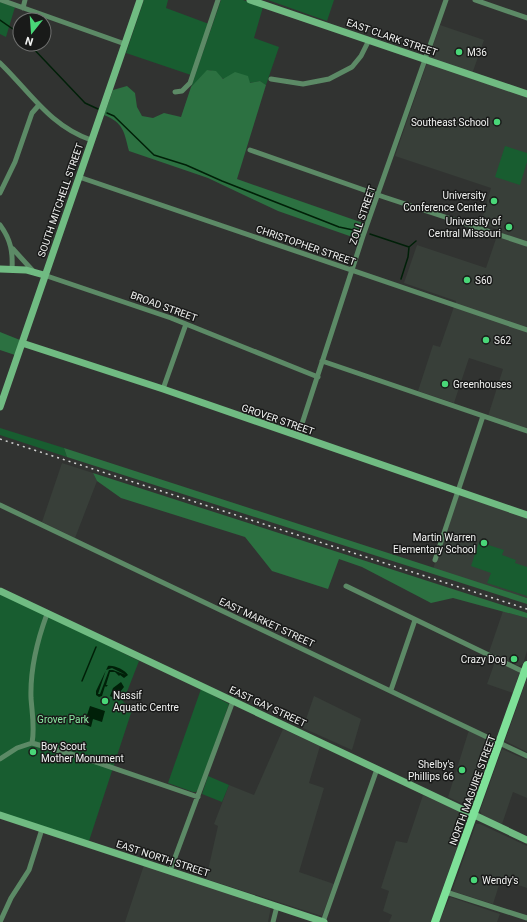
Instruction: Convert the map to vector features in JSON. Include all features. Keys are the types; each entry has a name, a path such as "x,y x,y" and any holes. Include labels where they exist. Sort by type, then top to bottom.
{"main road":[{"name":"NORTH MAGUIRE STREET","path":"435,922 526,670"}],"street":[{"path":"1,0 125,44"},
{"path":"23,8 25,0"},
{"name":"SOUTH MITCHELL STREET","path":"0,407 3,391 22,343 44,275 140,0"},
{"path":"176,92 182,91 190,83 218,0"},
{"name":"EAST CLARK STREET","path":"250,0 527,94"},
{"name":"ZOLL STREET","path":"298,436 378,194 446,0"},
{"path":"475,0 527,18"},
{"path":"271,79 303,84 329,79 352,67 361,56 369,40"},
{"path":"0,63 59,125 76,135 91,140"},
{"path":"0,193 15,162 32,113 39,105"},
{"path":"250,150 527,244"},
{"name":"CHRISTOPHER STREET","path":"79,177 527,330"},
{"path":"0,225 12,248 34,272"},
{"path":"12,248 12,270"},
{"name":"BROAD STREET","path":"0,269 34,272 44,275 186,324 318,377"},
{"path":"163,389 186,324"},
{"name":"GROVER STREET","path":"22,343 163,389 527,516"},
{"path":"322,361 527,431"},
{"path":"435,560 483,416"},
{"name":"EAST MARKET STREET","path":"0,505 527,756"},
{"path":"346,586 414,620 526,670"},
{"name":"EAST GAY STREET","path":"0,591 527,840"},
{"path":"32,743 34,729 31,697 32,668 36,646 47,614"},
{"path":"391,690 414,620"},
{"path":"170,871 233,701"},
{"path":"0,759 17,748 32,743 80,757 198,797"},
{"path":"324,922 377,769"},
{"name":"EAST NORTH STREET","path":"0,815 324,922"},
{"path":"0,922 11,898 29,870 42,829"},
{"path":"446,892 527,918"},
{"path":"274,922 277,906"}],"shaded area":[{"name":"University of Central Missouri","path":"440,25 484,40 471,77 527,96 527,430 488,416 503,369 469,358 454,403 418,391 433,345 440,347 456,301 404,283 417,245 486,268 499,230 481,223 491,188 395,156"},
{"path":"62,463 93,473 97,481 75,538 42,522"},
{"name":"Martin Warren Elementary School","path":"459,495 527,518 527,598 433,569"},
{"path":"503,611 527,618 527,651 523,664 519,666 489,652"},
{"path":"496,659 520,671 513,693 487,684"},
{"path":"108,666 113,666 127,673 128,675 124,678 115,672 110,672 106,685 108,685 106,687 105,686 102,696 99,697 96,695 96,691 106,671 98,694 100,694 109,670 126,675 112,668 106,670"},
{"path":"527,678 527,752 505,741"},
{"path":"121,682 124,687 116,699 110,696 113,688"},
{"path":"314,696 361,719 352,750 303,728"},
{"path":"90,706 105,711 102,722 93,719 91,727 84,724"},
{"path":"283,729 320,746 309,783 324,788 299,872 334,884 322,916 206,879 218,826 214,824 229,785 254,795"},
{"path":"469,730 495,743 473,805 470,807 448,797"},
{"path":"502,749 527,760 527,798 513,792 502,824 482,815 480,811"},
{"path":"423,795 466,814 467,819 431,922 389,922 392,915 383,911 389,891 381,888 396,841 407,843"},
{"path":"476,824 480,824 527,846 527,888 501,879 493,904 452,891"},
{"path":"144,865 271,907 268,922 125,922"},
{"path":"450,897 500,914 497,922 439,922"}],"green space":[{"path":"144,0 168,0 166,8 209,24 191,75 126,53"},
{"path":"221,0 243,0 263,7 254,38 279,47 266,85 260,81 246,83 228,80 222,78 213,71 208,70 191,87"},
{"path":"268,0 334,0 327,21"},
{"path":"0,2 15,7 14,12 12,12 6,37 0,34"},
{"path":"207,70 216,71 223,79 235,72 248,76 250,83 260,81 266,85 237,179 366,224 361,240 278,211 208,178 129,151 122,129 116,121 104,115 113,90 127,86 135,93 137,107 142,116 153,118 164,113 181,117 191,87"},
{"path":"505,146 527,153 527,162 520,185 495,177"},
{"path":"0,332 20,340 15,355 0,350"},
{"path":"0,428 64,448 67,457 0,435"},
{"path":"64,448 527,598 527,604 67,457"},
{"path":"93,473 527,613 527,618 453,598 431,603 362,567 339,559 328,589 272,571 245,537 121,498 97,481"},
{"path":"479,542 504,550 502,555 516,560 515,563 527,567 527,596 487,583 491,573 471,566"},
{"name":"Grover Park","path":"0,591 139,661 123,702 133,707 89,841 0,813"},
{"path":"201,689 229,704 199,789 196,792 193,792 168,783"},
{"path":"208,776 229,785 222,802 202,794"}],"waterway":[{"path":"0,20 12,28"},
{"path":"37,52 85,103 98,109"},
{"path":"107,113 114,116 154,155 186,165 222,181 339,227 358,231"},
{"path":"370,234 409,247 408,257 401,279"},
{"path":"409,247 416,241"},
{"path":"82,681 96,647"}],"railway":[{"path":"0,439 527,609"}],"place":[{"name":"M36","path":"459,52"},
{"name":"Southeast School","path":"497,122"},
{"name":"University Conference Center","path":"494,201"},
{"name":"University of Central Missouri","path":"509,227"},
{"name":"S60","path":"467,280"},
{"name":"S62","path":"486,340"},
{"name":"Greenhouses","path":"445,384"},
{"name":"Martin Warren Elementary School","path":"484,543"},
{"name":"Crazy Dog","path":"514,659"},
{"name":"Nassif Aquatic Centre","path":"105,701"},
{"name":"Boy Scout Mother Monument","path":"33,752"},
{"name":"Shelby's Phillips 66","path":"462,770"},
{"name":"Wendy's","path":"474,880"}]}
